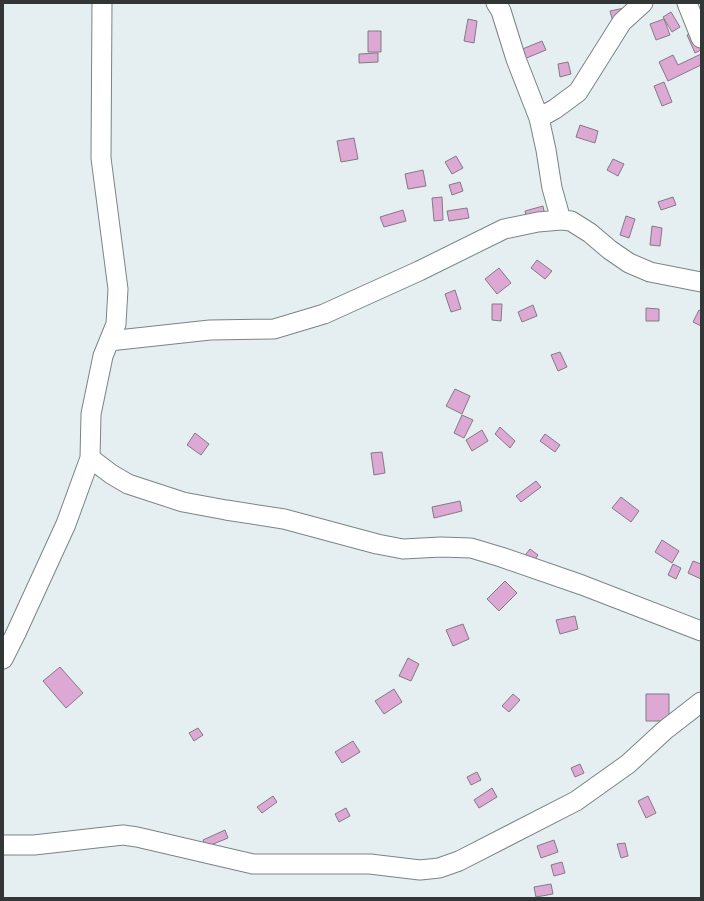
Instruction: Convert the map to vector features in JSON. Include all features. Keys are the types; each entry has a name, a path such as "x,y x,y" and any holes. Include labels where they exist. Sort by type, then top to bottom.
{"street":[{"path":"3,659 66,524 90,458 91,414 103,356 116,324 118,289 101,158 102,3"},
{"path":"496,3 501,11 516,59 539,118 552,188 561,220"},
{"path":"539,118 555,109 578,92 622,22 643,3"},
{"path":"687,3 701,38"},
{"path":"109,341 210,330 274,329 324,314 419,271 504,230 538,222 561,220 571,221 590,233 628,263 650,272 701,282"},
{"path":"90,458 111,474 128,484 183,502 284,519 377,544 403,549 441,547 471,548 582,585 701,631"},
{"path":"3,845 34,845 123,836 253,864 370,864 420,870 438,868 459,861 576,801 628,764 665,730 701,702"}],"building":[{"path":"629,7 613,22 610,11"},
{"path":"671,12 680,27 672,32 663,17"},
{"path":"468,19 477,21 474,43 464,41"},
{"path":"664,19 670,35 656,40 650,24"},
{"path":"368,31 381,31 381,52 368,52"},
{"path":"697,31 701,41 701,50 695,53 687,35"},
{"path":"542,41 546,50 524,59 520,50"},
{"path":"378,53 378,62 359,63 359,54"},
{"path":"701,54 701,65 668,81 659,62 673,55 678,65"},
{"path":"568,62 571,74 560,77 558,64"},
{"path":"664,82 672,102 662,106 654,86"},
{"path":"580,125 598,131 595,143 576,137"},
{"path":"354,138 358,159 341,162 337,141"},
{"path":"456,156 463,168 452,174 445,162"},
{"path":"613,159 624,164 618,176 607,170"},
{"path":"423,170 426,186 408,189 405,174"},
{"path":"460,182 463,191 452,195 449,185"},
{"path":"442,197 443,220 434,221 432,198"},
{"path":"673,197 676,205 661,210 658,202"},
{"path":"543,206 545,216 527,220 525,211"},
{"path":"467,208 469,218 449,221 447,211"},
{"path":"403,210 406,221 384,227 380,217"},
{"path":"626,216 635,219 629,238 620,235"},
{"path":"652,226 662,228 660,246 650,245"},
{"path":"537,260 552,271 545,279 531,268"},
{"path":"499,268 511,283 497,294 485,279"},
{"path":"455,290 461,309 451,312 445,294"},
{"path":"492,304 502,304 501,321 492,320"},
{"path":"533,305 537,316 522,322 518,312"},
{"path":"646,308 659,309 659,321 646,321"},
{"path":"699,310 701,311 701,326 693,322"},
{"path":"560,352 567,367 558,371 551,355"},
{"path":"455,389 470,396 462,414 446,406"},
{"path":"462,415 473,420 464,438 454,433"},
{"path":"500,427 515,441 510,448 495,434"},
{"path":"482,430 488,441 472,451 466,440"},
{"path":"195,433 209,444 201,455 187,445"},
{"path":"545,434 560,445 555,452 540,441"},
{"path":"382,452 385,473 374,475 371,453"},
{"path":"536,481 541,487 521,502 516,496"},
{"path":"621,497 639,511 631,522 612,508"},
{"path":"460,501 462,511 434,518 432,507"},
{"path":"662,540 679,551 672,563 655,552"},
{"path":"530,549 538,555 531,565 522,559"},
{"path":"693,561 701,564 701,579 688,573"},
{"path":"673,564 681,568 676,579 668,575"},
{"path":"505,581 517,593 499,611 487,599"},
{"path":"575,616 578,629 560,634 556,620"},
{"path":"463,624 469,639 453,646 446,630"},
{"path":"408,658 419,664 411,681 399,676"},
{"path":"60,667 83,693 66,708 43,681"},
{"path":"394,689 402,702 384,714 375,701"},
{"path":"513,694 520,700 509,712 502,706"},
{"path":"646,694 669,694 669,721 646,721"},
{"path":"198,728 203,735 194,741 189,733"},
{"path":"353,741 360,752 342,763 335,752"},
{"path":"580,764 584,773 575,777 571,768"},
{"path":"477,772 481,780 471,785 467,777"},
{"path":"492,788 497,797 479,808 474,800"},
{"path":"273,796 277,802 262,813 257,807"},
{"path":"648,796 656,813 646,818 638,801"},
{"path":"346,808 350,816 339,822 335,814"},
{"path":"225,830 228,838 206,847 203,840"},
{"path":"554,840 558,852 541,858 537,846"},
{"path":"625,843 628,856 621,858 617,844"},
{"path":"562,862 565,873 554,876 551,865"},
{"path":"551,884 553,894 536,897 534,887"}]}
